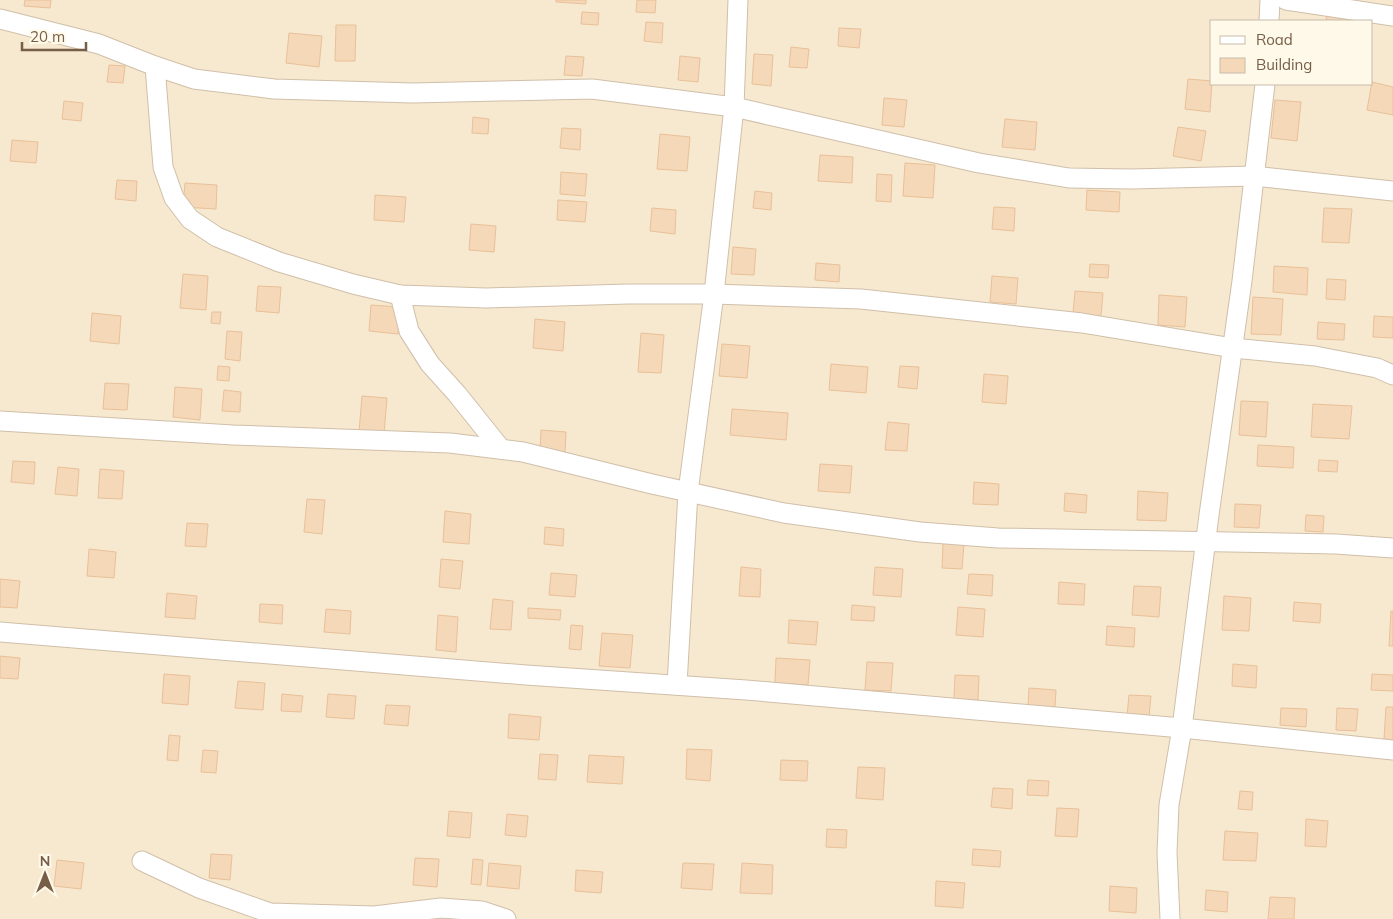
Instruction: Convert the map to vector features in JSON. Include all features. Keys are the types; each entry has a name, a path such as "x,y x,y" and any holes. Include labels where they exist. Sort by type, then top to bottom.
{"street":[{"path":"677,685 688,492 714,294 734,107 738,0"},
{"path":"1269,20 1270,0"},
{"path":"1286,0 1393,16"},
{"path":"0,20 99,44 194,79 274,89 412,93 592,89 734,107 979,163 1069,178 1131,179 1254,176 1393,191"},
{"path":"155,66 163,167 174,198 190,219 217,237 279,262 353,284 400,295 486,298 628,294 714,294 861,299 1082,323 1232,348 1315,356 1377,368 1393,375"},
{"path":"1170,919 1167,853 1169,805 1182,728 1265,85"},
{"path":"400,295 409,331 430,364 501,449"},
{"path":"0,421 233,435 450,443 501,449 523,452 784,513 920,532 998,538 1336,544 1393,548"},
{"path":"0,632 357,662 677,685 1182,728 1393,750"},
{"path":"142,862 199,888 270,913 374,916 441,908 482,911 506,919"}],"shaded area":[{"path":"0,0 1393,0 1393,919 0,919"}],"building":[{"path":"25,0 51,0 50,8 24,6"},
{"path":"556,0 586,0 586,4 556,2"},
{"path":"637,0 656,0 655,13 636,12"},
{"path":"582,12 599,13 598,25 581,24"},
{"path":"1327,13 1347,15 1346,20 1326,20"},
{"path":"646,22 663,23 662,43 644,41"},
{"path":"336,25 356,25 355,61 335,61"},
{"path":"839,28 861,29 859,48 838,46"},
{"path":"289,33 322,36 319,67 286,63"},
{"path":"791,47 809,49 807,68 789,67"},
{"path":"754,54 773,55 771,86 752,84"},
{"path":"566,56 584,57 582,76 564,75"},
{"path":"680,56 700,58 698,82 678,80"},
{"path":"109,65 125,66 123,83 107,82"},
{"path":"1188,79 1210,81 1210,85 1212,85 1210,112 1185,109"},
{"path":"1373,82 1393,87 1393,115 1367,110"},
{"path":"884,98 907,100 904,127 882,125"},
{"path":"1275,100 1301,102 1297,141 1271,138"},
{"path":"64,101 83,103 81,121 62,119"},
{"path":"473,117 489,119 488,134 472,133"},
{"path":"1005,119 1037,122 1035,150 1002,147"},
{"path":"1178,127 1206,131 1201,161 1173,156"},
{"path":"562,128 581,129 580,150 560,148"},
{"path":"660,134 690,137 687,171 657,169"},
{"path":"12,140 38,142 36,163 10,161"},
{"path":"820,155 853,157 852,183 818,181"},
{"path":"905,163 935,165 933,198 903,196"},
{"path":"561,172 587,174 585,196 560,194"},
{"path":"877,174 892,175 891,202 876,201"},
{"path":"117,180 137,181 136,201 115,199"},
{"path":"185,183 217,185 216,209 183,207"},
{"path":"1087,190 1120,192 1119,212 1086,210"},
{"path":"755,191 772,193 771,210 753,208"},
{"path":"375,195 406,197 404,222 374,220"},
{"path":"558,200 587,202 585,222 557,220"},
{"path":"994,207 1015,208 1014,231 992,229"},
{"path":"652,208 676,210 675,234 650,231"},
{"path":"1324,208 1352,209 1349,243 1322,242"},
{"path":"471,224 496,226 494,252 469,250"},
{"path":"733,247 756,249 754,275 731,274"},
{"path":"816,263 840,265 839,282 815,280"},
{"path":"1090,264 1109,265 1108,278 1089,277"},
{"path":"1274,266 1308,268 1307,295 1273,292"},
{"path":"183,274 208,276 206,310 180,308"},
{"path":"992,276 1018,278 1016,304 990,302"},
{"path":"1327,279 1346,280 1345,300 1326,299"},
{"path":"258,286 281,287 279,313 256,311"},
{"path":"1075,291 1103,293 1101,316 1073,314"},
{"path":"1159,295 1187,297 1185,327 1158,325"},
{"path":"1253,297 1283,299 1281,335 1251,334"},
{"path":"371,305 400,307 398,334 369,331"},
{"path":"212,312 221,312 220,324 211,323"},
{"path":"92,313 121,316 119,344 90,341"},
{"path":"1374,316 1393,317 1393,338 1373,337"},
{"path":"535,319 565,322 563,351 533,348"},
{"path":"1318,322 1345,324 1344,340 1317,339"},
{"path":"227,331 242,332 240,361 225,359"},
{"path":"641,333 664,335 661,373 638,372"},
{"path":"722,344 750,346 747,378 719,376"},
{"path":"831,364 868,367 866,393 829,390"},
{"path":"218,366 230,367 229,381 217,380"},
{"path":"900,366 919,367 917,389 898,387"},
{"path":"984,374 1008,376 1006,404 982,402"},
{"path":"105,383 129,384 127,410 103,409"},
{"path":"175,387 202,389 200,420 173,417"},
{"path":"224,390 241,392 240,412 222,411"},
{"path":"362,396 387,398 384,434 359,432"},
{"path":"1241,401 1268,402 1266,437 1239,435"},
{"path":"1313,404 1352,406 1349,439 1311,437"},
{"path":"732,409 788,413 786,440 730,435"},
{"path":"888,422 909,424 907,451 885,450"},
{"path":"541,430 566,432 565,453 540,451"},
{"path":"1258,445 1294,447 1293,468 1257,466"},
{"path":"1319,460 1338,461 1337,472 1318,471"},
{"path":"13,461 35,462 34,484 11,482"},
{"path":"820,464 852,466 850,493 818,491"},
{"path":"58,467 79,469 77,496 55,494"},
{"path":"100,469 124,471 122,499 98,498"},
{"path":"974,482 999,484 998,505 973,504"},
{"path":"1138,491 1168,493 1166,521 1137,520"},
{"path":"1065,493 1087,495 1086,513 1064,511"},
{"path":"307,499 325,500 322,534 304,532"},
{"path":"1235,504 1261,505 1259,528 1234,527"},
{"path":"445,511 471,514 469,544 443,542"},
{"path":"1306,515 1324,516 1323,532 1305,531"},
{"path":"187,523 208,524 206,547 185,546"},
{"path":"545,527 564,529 563,546 544,544"},
{"path":"943,543 964,544 962,569 942,568"},
{"path":"89,549 116,552 114,578 87,576"},
{"path":"441,559 463,561 460,589 439,587"},
{"path":"741,567 761,569 760,597 739,596"},
{"path":"875,567 903,569 901,597 873,595"},
{"path":"551,573 577,575 575,597 549,595"},
{"path":"969,574 993,575 992,596 967,594"},
{"path":"0,579 20,581 17,608 0,607"},
{"path":"1059,582 1085,584 1084,605 1058,604"},
{"path":"1134,586 1161,587 1159,617 1132,615"},
{"path":"167,593 197,596 195,619 165,617"},
{"path":"1224,596 1251,598 1249,631 1222,630"},
{"path":"493,599 513,601 511,630 490,629"},
{"path":"1294,602 1321,604 1320,623 1293,621"},
{"path":"260,604 283,605 282,624 259,622"},
{"path":"852,605 875,607 874,621 851,620"},
{"path":"958,607 985,609 983,637 956,635"},
{"path":"528,608 561,610 560,620 528,618"},
{"path":"326,609 351,611 350,634 324,632"},
{"path":"1391,611 1393,611 1393,646 1389,646"},
{"path":"438,615 458,617 456,652 436,650"},
{"path":"789,620 818,622 816,645 788,643"},
{"path":"571,625 583,626 581,650 569,649"},
{"path":"1107,626 1135,628 1134,647 1106,645"},
{"path":"602,633 633,635 630,668 599,666"},
{"path":"0,656 20,658 18,679 0,678"},
{"path":"776,658 810,660 808,685 775,683"},
{"path":"867,662 893,663 891,691 865,690"},
{"path":"1233,664 1257,666 1256,688 1232,686"},
{"path":"164,674 190,676 188,705 162,703"},
{"path":"1372,674 1393,675 1393,691 1371,690"},
{"path":"955,675 979,676 978,700 954,699"},
{"path":"238,681 265,683 263,710 235,708"},
{"path":"1029,688 1056,690 1055,707 1028,706"},
{"path":"282,694 303,696 301,712 281,711"},
{"path":"328,694 356,696 354,719 326,717"},
{"path":"1129,695 1151,696 1149,717 1127,716"},
{"path":"386,705 410,706 408,726 384,724"},
{"path":"1386,707 1393,707 1393,740 1384,739"},
{"path":"1281,708 1307,709 1306,727 1280,725"},
{"path":"1337,708 1358,709 1356,731 1336,730"},
{"path":"509,714 541,717 539,740 508,738"},
{"path":"169,735 180,736 178,761 167,760"},
{"path":"687,749 712,750 710,781 686,779"},
{"path":"203,750 218,751 216,773 201,772"},
{"path":"540,754 558,755 556,780 538,779"},
{"path":"589,755 624,757 622,784 587,782"},
{"path":"781,760 808,761 807,781 780,780"},
{"path":"858,767 885,768 883,800 856,798"},
{"path":"1028,780 1049,781 1048,796 1027,795"},
{"path":"993,788 1013,789 1012,809 991,807"},
{"path":"1240,791 1253,792 1252,810 1238,809"},
{"path":"1057,808 1079,809 1077,837 1055,836"},
{"path":"449,811 472,813 470,838 447,836"},
{"path":"507,814 528,816 526,837 505,835"},
{"path":"1306,819 1328,821 1326,847 1305,846"},
{"path":"827,829 847,830 846,848 826,847"},
{"path":"1225,831 1258,833 1256,861 1223,860"},
{"path":"973,849 1001,851 1000,867 972,865"},
{"path":"211,854 232,855 230,880 209,878"},
{"path":"415,858 439,859 437,887 413,885"},
{"path":"473,859 483,860 481,885 471,884"},
{"path":"57,860 84,863 81,889 54,886"},
{"path":"489,863 521,866 519,889 487,886"},
{"path":"683,863 714,864 712,890 681,888"},
{"path":"742,863 773,865 772,894 740,893"},
{"path":"576,870 603,872 601,893 575,891"},
{"path":"936,881 965,883 963,908 935,906"},
{"path":"1110,886 1137,888 1136,913 1109,911"},
{"path":"1206,890 1228,892 1227,912 1205,910"},
{"path":"1270,897 1295,898 1294,919 1268,919"}]}
